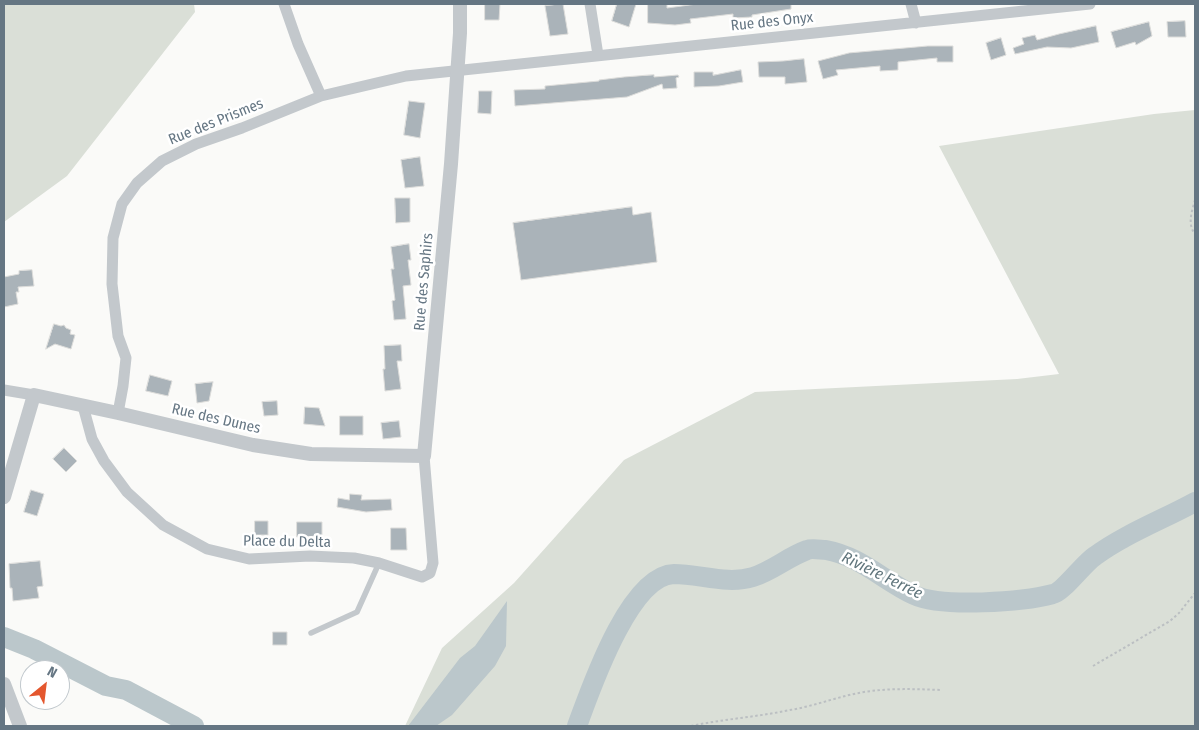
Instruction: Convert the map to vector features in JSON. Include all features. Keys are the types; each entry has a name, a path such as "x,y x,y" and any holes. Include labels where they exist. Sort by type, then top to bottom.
{"street":[{"path":"284,4 298,44 321,96"},
{"name":"Rue des Saphirs","path":"433,563 424,456 451,164 460,32 460,4"},
{"path":"590,4 598,55"},
{"path":"911,4 916,23"},
{"name":"Rue des Onyx","path":"457,70 1090,4"},
{"name":"Rue des Prismes","path":"118,413 126,358 118,336 113,293 113,238 122,204 138,183 162,161 196,144 242,128 321,96 406,76 457,70"},
{"name":"Rue des Dunes","path":"4,390 118,413 253,445 311,454 424,456"},
{"path":"4,497 34,395"},
{"name":"Place du Delta","path":"83,406 92,439 104,461 127,492 163,525 207,550 250,559 310,556 354,558 379,563 422,578 430,573 433,563"},
{"path":"4,684 20,726"}],"lane":[{"path":"311,632 357,612 379,563"}],"path":[{"path":"1195,200 1190,216 1195,234"},
{"path":"1093,666 1170,621 1195,594"},
{"path":"691,726 792,710 837,697 864,692 893,689 941,690"}],"shaded area":[{"path":"4,4 194,4 195,12 67,176 4,222"},
{"path":"1195,110 1195,726 405,726 442,648 514,583 624,460 755,392 1017,379 1059,374 939,146 1154,114"},
{"path":"507,601 506,646 495,666 452,715 436,726 408,726 460,658 475,646"}],"building":[{"path":"485,4 500,4 499,20 485,20"},
{"path":"563,4 568,34 550,36 545,6"},
{"path":"617,4 636,4 629,27 612,21"},
{"path":"648,4 667,4 667,8 697,4 791,4 791,9 752,15 752,17 733,18 733,14 690,19 691,23 675,25 648,23"},
{"path":"1185,21 1186,37 1168,37 1167,22"},
{"path":"1149,22 1152,36 1136,45 1135,42 1116,48 1111,32"},
{"path":"1096,26 1099,42 1071,48 1047,47 1015,54 1013,48 1024,44 1022,38 1035,35 1037,40"},
{"path":"1001,38 1006,55 991,60 986,43"},
{"path":"928,46 953,46 953,62 937,62 937,58 898,62 898,70 880,71 880,66 836,70 838,75 823,79 818,61 849,53"},
{"path":"804,59 807,82 785,84 785,77 759,77 758,62"},
{"path":"741,70 743,82 719,86 694,87 694,72 713,72 713,75"},
{"path":"654,75 654,77 678,75 679,77 676,78 677,88 663,89 662,84 627,97 515,106 514,90 545,89 545,86"},
{"path":"479,91 492,91 491,114 478,113"},
{"path":"409,101 425,103 420,138 404,135"},
{"path":"420,157 424,186 405,188 401,160"},
{"path":"395,198 410,198 410,222 396,223"},
{"path":"632,207 633,215 651,212 657,262 521,280 513,223"},
{"path":"409,244 411,260 408,260 411,285 403,286 406,319 394,320 392,301 395,300 391,269 394,269 391,247"},
{"path":"32,270 34,286 18,287 19,292 16,292 18,304 4,307 4,277 19,274 19,271"},
{"path":"54,324 64,325 71,330 70,334 75,335 71,349 55,344 46,349"},
{"path":"401,345 402,361 397,361 401,389 385,391 383,369 385,369 384,346"},
{"path":"150,375 172,381 168,396 146,391"},
{"path":"213,382 209,401 197,403 195,384"},
{"path":"277,401 278,415 264,416 262,402"},
{"path":"305,407 319,408 325,426 304,424"},
{"path":"340,416 363,416 363,435 340,435"},
{"path":"399,421 401,437 383,439 381,423"},
{"path":"64,448 77,461 66,472 53,459"},
{"path":"31,490 44,494 37,516 24,512"},
{"path":"350,494 362,495 361,500 391,499 392,510 366,512 337,507 338,498 349,500"},
{"path":"255,521 268,521 268,535 255,535"},
{"path":"297,522 322,522 322,536 297,537"},
{"path":"391,528 406,528 407,550 391,550"},
{"path":"40,561 43,586 37,587 39,598 13,601 12,588 10,588 9,564"},
{"path":"273,632 287,632 287,645 273,645"}],"waterway":[{"name":"Rivière Ferrée","path":"577,726 602,663 627,613 642,593 657,579 674,574 723,580 743,579 760,574 807,550 816,549 838,553 850,558 914,595 927,599 962,603 1040,597 1057,592 1090,560 1107,548 1195,502"},
{"name":"Rivière Ferrée","path":"4,637 34,649 106,686 126,690 194,726"}]}
